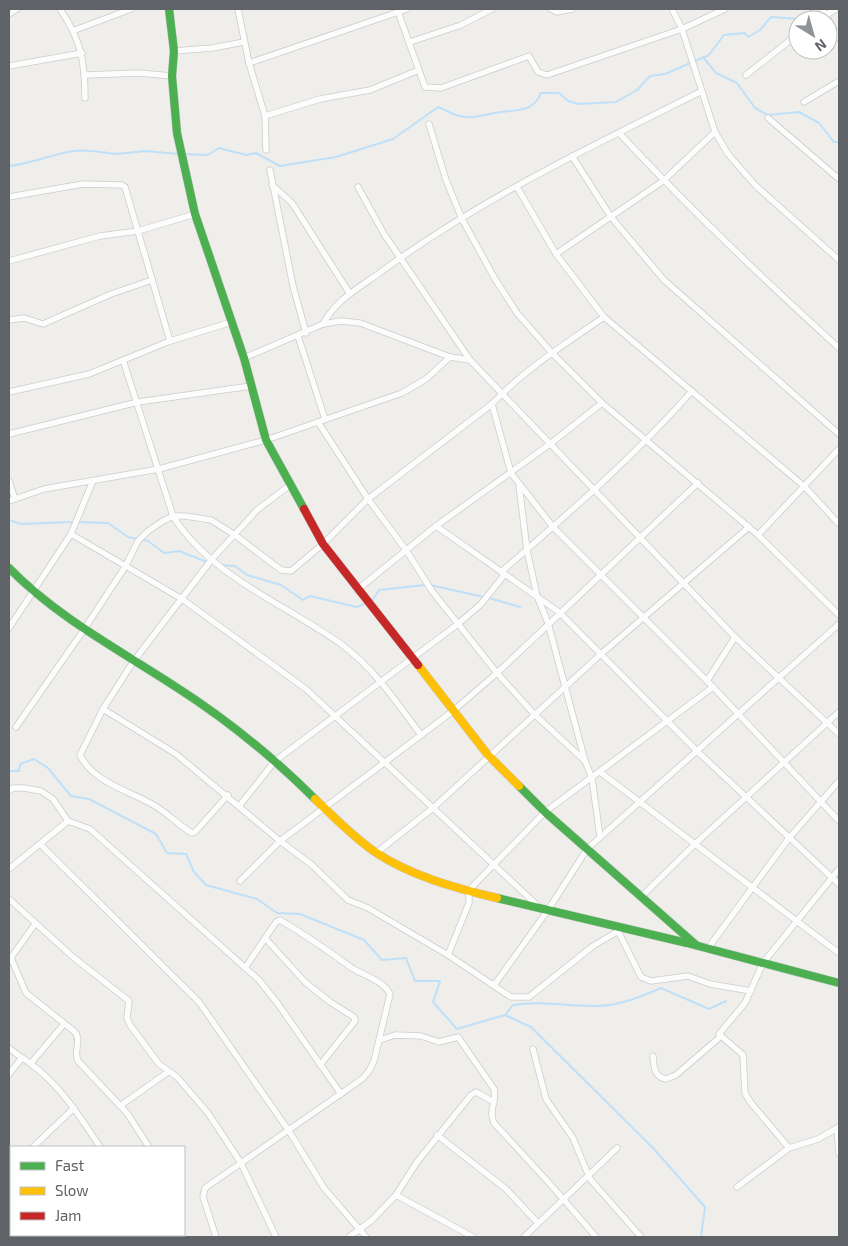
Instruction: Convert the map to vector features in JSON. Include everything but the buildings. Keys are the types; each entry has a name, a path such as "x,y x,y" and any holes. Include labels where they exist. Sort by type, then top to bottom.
{"street":[{"path":"9,14 17,9"},
{"path":"60,9 75,30 82,53 85,75 85,98"},
{"path":"75,30 131,9"},
{"path":"169,9 174,50 172,76 177,133 195,214 244,358 266,440 323,544 357,590 488,755 545,812 696,944"},
{"path":"239,9 249,63 265,116 266,150"},
{"path":"249,63 407,9"},
{"path":"410,42 461,25 492,9"},
{"path":"552,9 557,12 572,9"},
{"path":"672,9 682,29 715,132 728,154 755,185 839,260"},
{"path":"398,11 425,87 431,89 440,88 526,57 531,58 538,72 547,75 682,29 725,9"},
{"path":"174,50 212,48 244,42"},
{"path":"746,75 788,42"},
{"path":"9,66 82,53"},
{"path":"265,116 320,99 370,90 420,70"},
{"path":"85,75 139,73 172,76"},
{"path":"804,102 839,81"},
{"path":"323,324 329,313 350,294 400,258 462,219 572,156 702,91"},
{"path":"768,118 839,179"},
{"path":"429,124 446,180 462,219 495,279 517,313 552,353 602,403 758,535 839,615"},
{"path":"619,132 663,181 775,290 839,348"},
{"path":"556,254 663,181 715,132"},
{"path":"572,156 610,217 664,280 839,434"},
{"path":"270,170 293,286 306,333"},
{"path":"9,197 83,184 119,183 125,188 170,341"},
{"path":"272,185 292,203 350,294"},
{"path":"358,187 400,258 470,360 735,637 839,734"},
{"path":"517,187 556,254 604,317 805,488 839,524"},
{"path":"9,261 100,236 138,231 195,214"},
{"path":"9,320 24,318 43,324 111,294 152,280"},
{"path":"16,727 83,631 143,535 173,516 211,520 286,572 291,571 323,544 368,499 492,404 502,393 552,353 604,317"},
{"path":"244,358 306,333 323,324 341,321 360,323 450,357 470,360"},
{"path":"9,392 89,374 170,341 232,322"},
{"path":"298,336 325,419"},
{"path":"9,501 44,489 71,484 92,483 160,470 266,440 402,393 426,379 450,357"},
{"path":"123,360 160,470 173,516 186,536 227,572 341,644 380,682 422,735"},
{"path":"9,434 138,402 251,386"},
{"path":"240,805 275,761 458,624 481,604 503,573 595,491 648,440 692,392"},
{"path":"357,590 436,526 511,473 602,403"},
{"path":"492,404 511,473 553,527 713,687 839,821"},
{"path":"318,422 368,499 458,624 497,673 534,714 585,761"},
{"path":"758,535 805,488 839,449"},
{"path":"9,481 15,499"},
{"path":"9,628 71,534 92,483"},
{"path":"519,483 527,550 537,596 548,623 585,761 592,778 600,837"},
{"path":"240,881 280,841 453,711 497,673 559,612 698,483"},
{"path":"228,796 196,832 192,833 156,806 102,779 83,762 80,755 103,709 133,662 212,559 262,506 290,485"},
{"path":"436,526 559,612 698,752 839,884"},
{"path":"376,852 433,808 488,755 601,654 749,527"},
{"path":"71,534 182,599 306,689 539,907"},
{"path":"9,568 33,592 83,631 193,698 275,761 376,852 417,874 469,890 621,929 696,944 839,983"},
{"path":"490,983 498,981 548,910 587,849 698,752 778,677 839,624"},
{"path":"707,681 735,637"},
{"path":"448,955 469,903 469,890 492,864 545,812 713,687"},
{"path":"103,709 176,754 240,805 280,841 312,865 348,900 368,908 448,955 511,997 528,997 593,946 621,929"},
{"path":"641,897 839,712"},
{"path":"600,772 797,919 839,953"},
{"path":"708,948 789,838 839,781"},
{"path":"9,791 13,788 41,791 53,799 68,821 90,829 259,980 341,1094"},
{"path":"9,869 41,845 68,821"},
{"path":"41,845 199,1002 289,1131 324,1188 366,1237"},
{"path":"653,1056 655,1071 659,1077 666,1079 676,1075 720,1036 720,1032 735,1018 751,991 763,963 839,869"},
{"path":"9,899 35,924 129,1001 128,1018 130,1025 159,1064 177,1077 208,1113 241,1163 276,1237"},
{"path":"216,1237 203,1191 341,1094 370,1071 380,1040 390,994 386,987 280,920 276,922 245,968"},
{"path":"35,924 10,959 26,993 78,1036 75,1055 78,1061 120,1106 148,1146"},
{"path":"621,929 641,977 645,980 651,981 688,976 710,984 751,991"},
{"path":"265,938 305,982 330,1002 354,1017 355,1021 320,1065"},
{"path":"31,1064 64,1024"},
{"path":"380,1040 395,1035 421,1036 439,1042 458,1037 494,1089 495,1095 491,1117 494,1123 565,1200 596,1237"},
{"path":"720,1036 743,1055 746,1093 751,1103 789,1148"},
{"path":"9,1048 31,1064 74,1108 99,1146"},
{"path":"533,1049 546,1099 573,1138 588,1176 641,1237"},
{"path":"9,1074 22,1059"},
{"path":"120,1106 168,1072"},
{"path":"349,1237 372,1220 396,1195 438,1135 473,1093 494,1102"},
{"path":"35,1146 74,1108"},
{"path":"737,1187 789,1148 818,1139 838,1128 839,1154"},
{"path":"438,1135 506,1189 538,1223"},
{"path":"524,1237 565,1200 617,1148"},
{"path":"396,1195 473,1237"}],"waterway":[{"path":"183,154 208,155 219,148 246,155 256,153 280,166 336,157 393,139 438,107 462,117 474,117 525,108 534,103 541,93 559,93 568,101 579,104 616,102 637,90 650,76 665,74 709,55 724,35 745,33 748,37 760,30 771,17 799,19 813,9"},
{"path":"703,57 716,73 737,83 755,108 768,115 799,112 819,123 834,142 839,142"},
{"path":"9,166 74,151 116,154"},
{"path":"116,154 146,151 178,154"},
{"path":"9,520 21,524 73,522"},
{"path":"78,522 108,523 128,537 148,541 164,553 179,551 207,562"},
{"path":"221,565 235,566 247,575 281,585 303,600 310,596 357,607 367,603"},
{"path":"372,601 379,590 425,585"},
{"path":"430,585 484,597"},
{"path":"489,598 520,607"},
{"path":"9,771 19,771 20,764 34,759 48,768 71,796 89,799 156,834 167,853 186,854 194,872 206,885 257,899 277,913 300,914 364,940 382,960 406,958 415,981 440,981 433,1002 457,1029 505,1015 531,1027 654,1149 705,1207 701,1237"},
{"path":"506,1014 513,1005 546,1003 598,1006 615,1004 661,988 709,1009 726,1001"}],"traffic: fast":[{"path":"169,9 174,51 172,76 177,133 195,214 244,358 266,440 304,509"},
{"path":"9,568 68,618 195,699 231,725 283,768 315,799"},
{"path":"519,786 545,812 696,945"},
{"path":"497,898 687,943 839,983"}],"traffic: slow":[{"path":"418,665 488,755 519,786"},
{"path":"315,799 359,840 375,852 403,868 465,890 497,898"}],"traffic: jam":[{"path":"304,509 323,544 418,665"}]}
